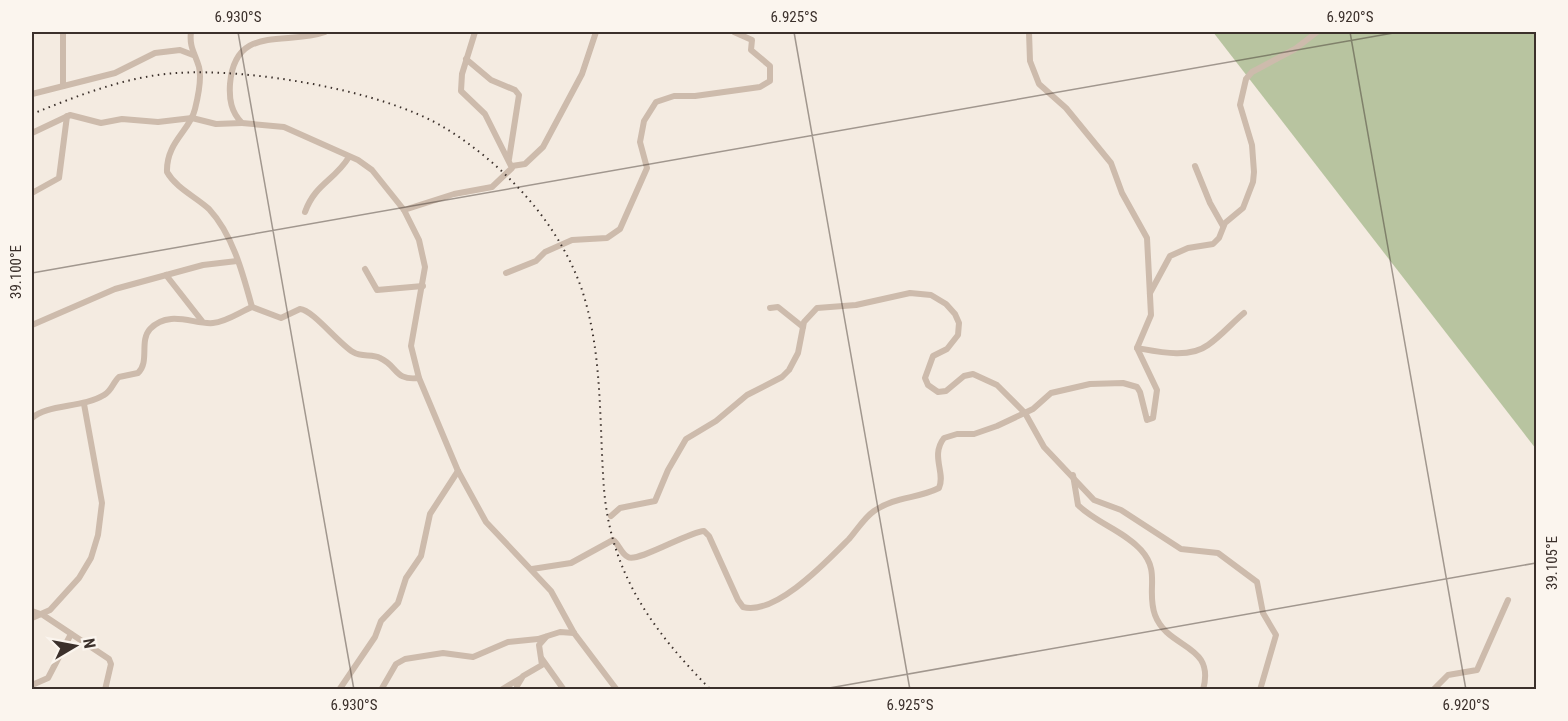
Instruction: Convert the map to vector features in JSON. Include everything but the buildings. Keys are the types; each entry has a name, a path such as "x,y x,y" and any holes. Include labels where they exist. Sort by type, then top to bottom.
{"street":[{"path":"63,32 63,86"},
{"path":"191,32 190,48 199,72 192,118 180,132 172,148 167,172 182,188 211,211 230,243 252,307"},
{"path":"242,123 235,116 232,106 231,72 248,46 268,38 306,36 325,32"},
{"path":"476,32 466,59 460,84 461,91 485,114 510,163 523,166 543,147 582,74 596,32"},
{"path":"506,273 536,261 545,252 572,240 607,238 620,229 646,168 640,146 644,121 656,102 677,95 695,96 753,88 770,81 770,66 751,50 751,39 734,32"},
{"path":"1029,32 1030,61 1038,84 1066,108 1112,163 1128,204 1143,228 1148,247 1150,320 1137,348"},
{"path":"1149,296 1170,256 1188,248 1213,244 1219,238 1223,226 1242,210 1253,182 1252,145 1240,105 1246,79 1266,63 1295,49 1317,32"},
{"path":"32,94 115,73 154,53 180,50 193,55"},
{"path":"404,210 454,194 492,187 507,176 519,95 515,90 491,80 466,59"},
{"path":"32,133 67,116 75,115 101,123 122,119 158,122 192,118 216,124 242,123 284,127 372,170 404,210 415,229 422,252 425,267 423,286 411,335 411,346 419,378 458,471 486,522 551,591 574,633 617,690"},
{"path":"32,193 59,178 67,116"},
{"path":"305,212 314,192 338,173 349,157"},
{"path":"1195,166 1210,203 1223,226"},
{"path":"32,325 115,290 166,275 237,261"},
{"path":"365,268 377,290 423,286"},
{"path":"166,275 202,321"},
{"path":"611,516 620,508 655,501 668,470 686,439 716,421 747,395 782,377 796,358 803,327 813,311 823,307 856,305 910,293 931,295 946,304 959,323 958,335 947,349 933,356 925,378 928,386 938,392 946,391 964,376 973,374 997,385 1024,413 1044,447 1073,475 1094,500 1121,510 1181,549 1218,553 1257,582 1263,613 1276,635 1260,690"},
{"path":"32,418 42,411 84,404 106,395 120,377 141,370 146,336 151,328 177,319 221,321 252,307 280,318 300,309 309,311 331,336 354,353 379,357 400,376 419,378"},
{"path":"770,308 778,308 803,327"},
{"path":"1137,348 1161,352 1195,351 1207,346 1244,313"},
{"path":"532,569 571,563 613,540 627,557 635,558 666,543 704,531 709,536 743,607 753,608 770,603 793,590 820,566 871,513 895,499 939,489 941,482 938,454 944,438 957,434 974,434 1024,413 1044,397 1059,390 1090,384 1123,383 1138,390 1147,420 1153,418 1157,390 1137,348"},
{"path":"32,618 43,615 79,578 91,558 98,535 102,503 84,404"},
{"path":"342,688 375,637 381,621 398,603 406,579 422,556 430,514 458,471"},
{"path":"1073,475 1078,505 1095,519 1140,548 1152,564 1151,596 1156,616 1166,633 1202,659 1206,672 1203,690"},
{"path":"1432,690 1448,675 1477,670 1508,600"},
{"path":"32,611 43,615 109,659 111,664 105,690"},
{"path":"381,690 396,664 405,659 443,653 473,657 508,642 546,637 560,632 574,633"},
{"path":"32,685 48,678 71,634"},
{"path":"546,637 539,645 542,659 564,690"},
{"path":"501,690 540,668 542,659"},
{"path":"517,686 521,678"}],"green space":[{"path":"1213,32 1536,32 1536,449"}],"railway":[{"path":"32,114 84,94 140,78 177,73 241,74 315,84 387,103 445,128 488,159 527,197 559,241 572,265 582,290 594,339 604,489 608,520 616,548 638,599 654,623 671,646 711,690"}]}
